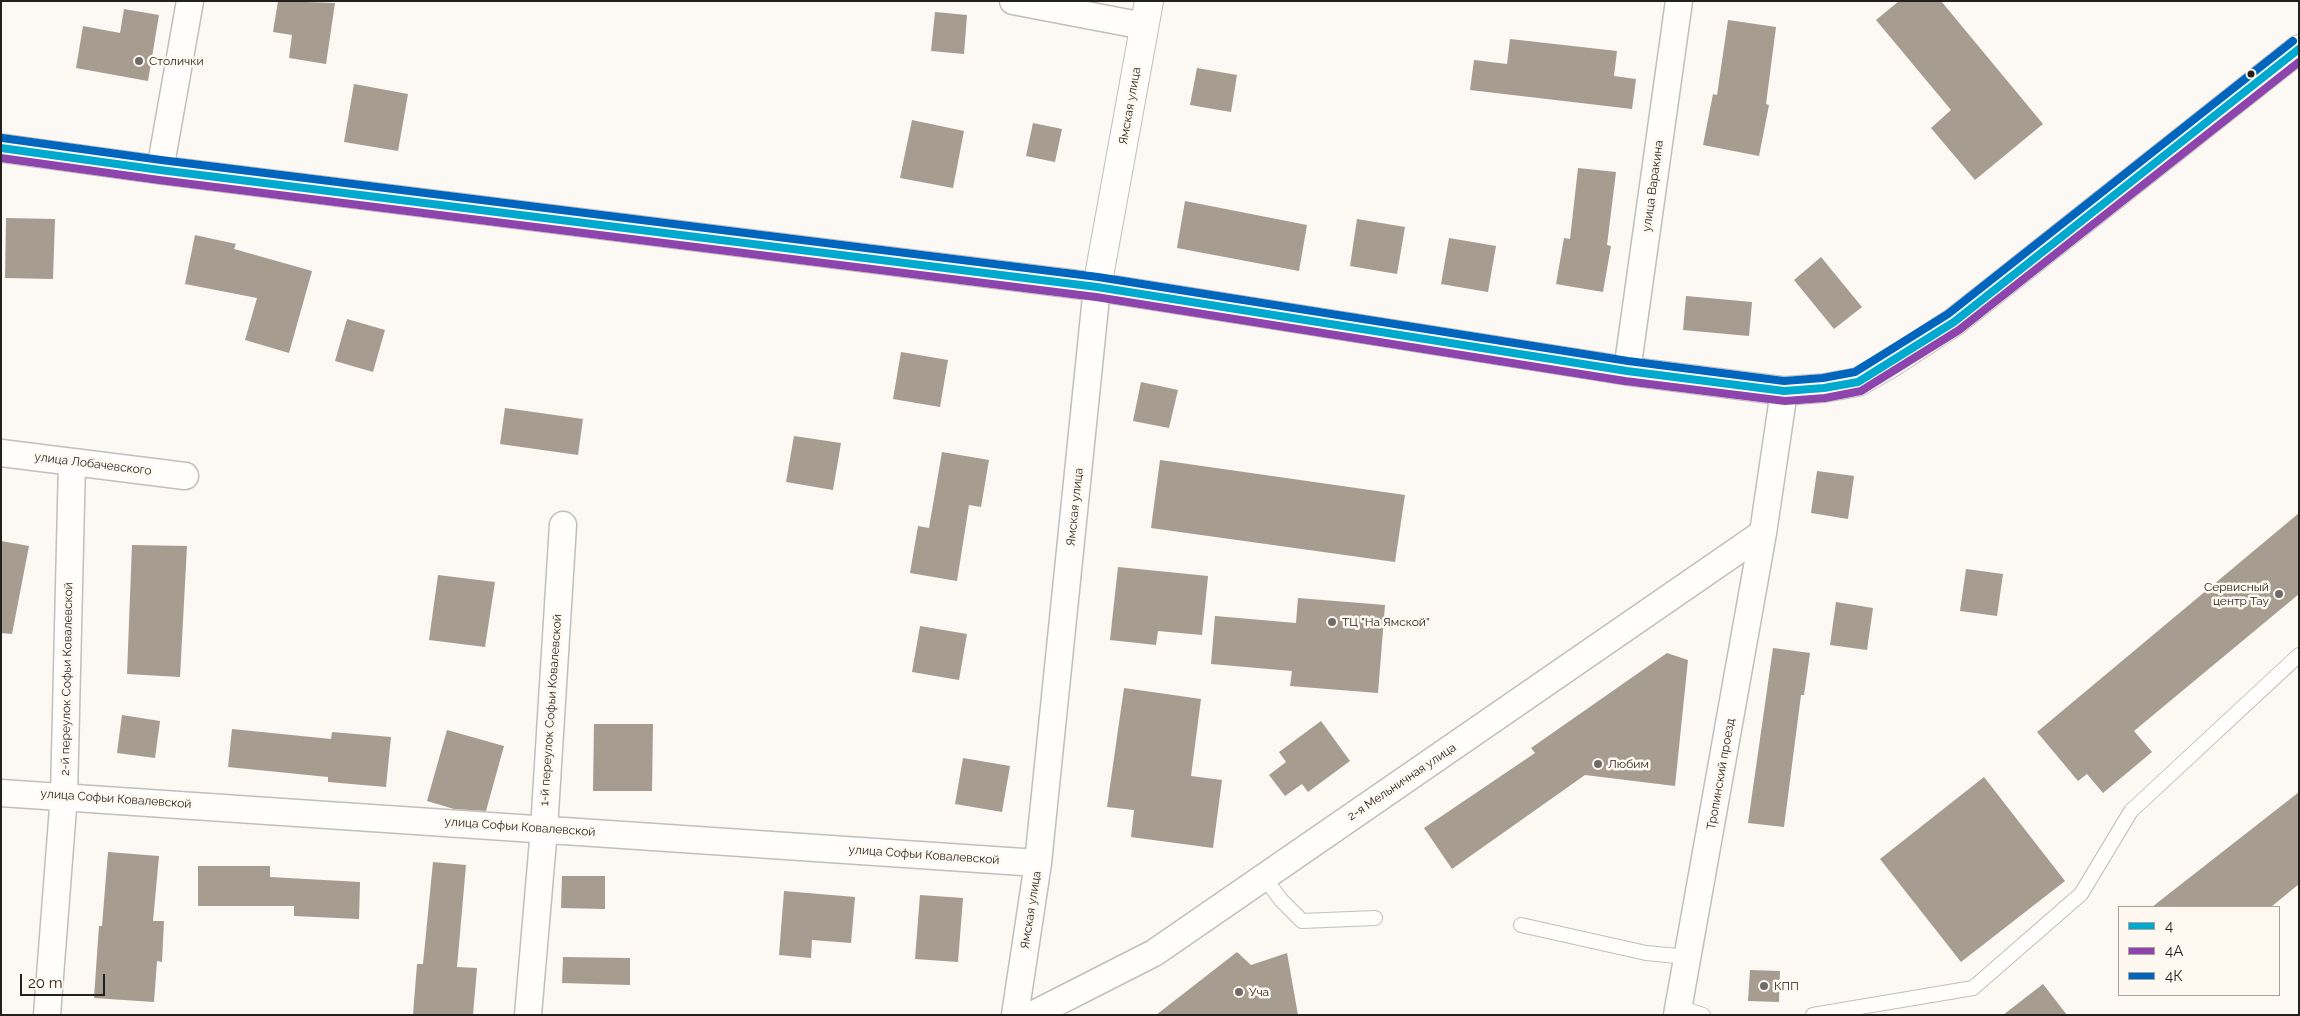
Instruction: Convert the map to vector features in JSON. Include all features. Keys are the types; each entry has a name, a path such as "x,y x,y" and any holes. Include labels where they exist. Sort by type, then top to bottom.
{"street":[{"path":"160,170 190,1"},
{"path":"1013,1 1147,14"},
{"name":"улица Варакина","path":"1628,370 1679,1"},
{"name":"Ямская улица","path":"1015,1015 1038,863 1097,287 1147,14"},
{"path":"1,148 160,170 1097,287 1628,370 1784,390 1824,388 1858,382 1891,364 1954,322 2299,49"},
{"name":"Тропинский проезд","path":"1686,1012 1688,957 1763,533 1784,390"},
{"name":"улица Лобачевского","path":"1,453 185,476"},
{"name":"2-й переулок Софьи Ковалевской","path":"47,1015 64,796 72,462"},
{"name":"1-й переулок Софьи Ковалевской","path":"528,1015 544,829 563,525"},
{"name":"2-я Мельничная улица","path":"1032,1015 1154,953 1763,533"},
{"name":"улица Софьи Ковалевской","path":"1,793 1038,863"}],"lane":[{"path":"1813,1015 1973,988 2081,894 2130,811 2299,655"},
{"path":"1264,876 1281,900 1302,920 1375,918"},
{"path":"1521,925 1646,953 1688,957"}],"building":[{"path":"278,1 335,3 326,64 289,58 292,35 273,32"},
{"path":"1899,1 1941,1 2043,124 1975,180 1931,128 1951,110 1876,20"},
{"path":"124,9 159,15 148,81 76,68 83,26 120,33"},
{"path":"935,12 967,15 964,54 931,51"},
{"path":"1728,20 1776,27 1766,104 1769,105 1759,156 1703,145 1713,94 1717,95"},
{"path":"1510,39 1617,51 1614,76 1636,79 1632,109 1470,90 1474,60 1507,64"},
{"path":"1197,68 1237,75 1231,112 1190,105"},
{"path":"354,84 408,94 398,151 344,142"},
{"path":"912,120 964,131 953,188 900,178"},
{"path":"1033,123 1062,129 1055,162 1026,156"},
{"path":"1578,168 1616,172 1607,245 1611,246 1603,292 1556,284 1564,238 1570,239"},
{"path":"1185,201 1307,225 1299,271 1177,248"},
{"path":"6,218 55,219 53,279 5,278"},
{"path":"1357,219 1405,227 1397,274 1350,266"},
{"path":"195,235 236,244 234,249 312,271 289,353 245,340 257,298 185,284"},
{"path":"1449,238 1496,246 1488,292 1441,284"},
{"path":"1821,257 1862,307 1834,329 1794,280"},
{"path":"1686,296 1752,302 1749,336 1683,330"},
{"path":"347,319 385,330 373,372 335,361"},
{"path":"901,352 948,360 940,407 893,399"},
{"path":"1141,382 1178,390 1169,428 1133,421"},
{"path":"505,408 583,419 578,455 500,444"},
{"path":"794,436 841,443 833,490 786,482"},
{"path":"942,452 989,460 981,507 969,505 957,581 910,573 918,526 929,528"},
{"path":"1160,460 1405,495 1395,562 1151,528"},
{"path":"1817,471 1854,476 1848,519 1811,513"},
{"path":"2299,513 2299,594 2134,731 2152,752 2103,793 2087,774 2078,781 2037,732"},
{"path":"1,541 29,546 12,634 1,633"},
{"path":"132,545 187,546 180,677 127,674"},
{"path":"1118,567 1208,576 1202,635 1158,631 1156,645 1110,640"},
{"path":"1966,569 2003,574 1997,616 1960,611"},
{"path":"438,575 495,582 485,647 429,640"},
{"path":"1298,598 1385,605 1378,693 1290,686 1292,671 1211,664 1215,616 1296,623"},
{"path":"1836,602 1873,608 1867,650 1830,645"},
{"path":"920,626 967,634 959,680 912,672"},
{"path":"1773,648 1810,653 1804,695 1801,695 1784,827 1748,823"},
{"name":"Любим","path":"1667,653 1688,660 1675,786 1585,775 1452,869 1424,828 1535,753 1531,748"},
{"path":"1124,688 1201,699 1191,776 1222,780 1213,848 1131,837 1134,810 1107,807"},
{"path":"122,715 160,721 155,758 117,753"},
{"path":"1321,721 1350,761 1308,792 1302,784 1285,796 1269,775 1286,762 1279,752"},
{"path":"594,724 653,724 652,791 593,791"},
{"path":"232,729 331,739 332,732 391,737 386,787 328,782 328,777 228,767"},
{"path":"447,730 504,746 486,811 454,809 427,801"},
{"path":"963,758 1010,766 1002,812 955,804"},
{"path":"1984,777 2065,881 1961,962 1880,859"},
{"path":"2299,792 2299,884 2272,906 2153,906"},
{"path":"108,852 159,856 153,921 164,921 162,962 157,961 154,1002 94,998 99,926 102,926"},
{"path":"433,862 466,865 457,967 477,968 473,1015 413,1015 417,964 423,964"},
{"path":"198,866 270,866 270,877 360,882 359,919 294,916 294,906 198,906"},
{"path":"562,876 605,876 605,909 561,908"},
{"path":"784,891 855,897 851,943 812,940 811,958 779,955"},
{"path":"920,895 963,898 958,962 915,959"},
{"name":"Уча","path":"1237,952 1251,965 1287,953 1298,1015 1156,1015"},
{"path":"563,957 630,958 630,985 562,983"},
{"name":"КПП","path":"1750,970 1780,971 1779,1002 1748,1001"},
{"path":"2043,984 2067,1015 2003,1015"}],"transit line":[{"name":"4К","path":"2,138 161,160 1098,277 1628,361 1784,381 1823,378 1855,372 1948,314 2293,41"},
{"name":"4","path":"1,148 160,170 1097,287 1627,371 1784,391 1824,388 1858,382 1954,322 2299,49"},
{"name":"4А","path":"1,158 159,180 1096,297 1625,381 1785,401 1825,398 1861,391 1959,330 2299,62"}],"place":[{"name":"Столички","path":"139,61"},
{"name":"Сервисный центр Тау","path":"2279,594"},
{"name":"ТЦ \"На Ямской\"","path":"1332,622"},
{"name":"Любим","path":"1598,764"},
{"name":"КПП","path":"1764,986"},
{"name":"Уча","path":"1239,992"}]}
